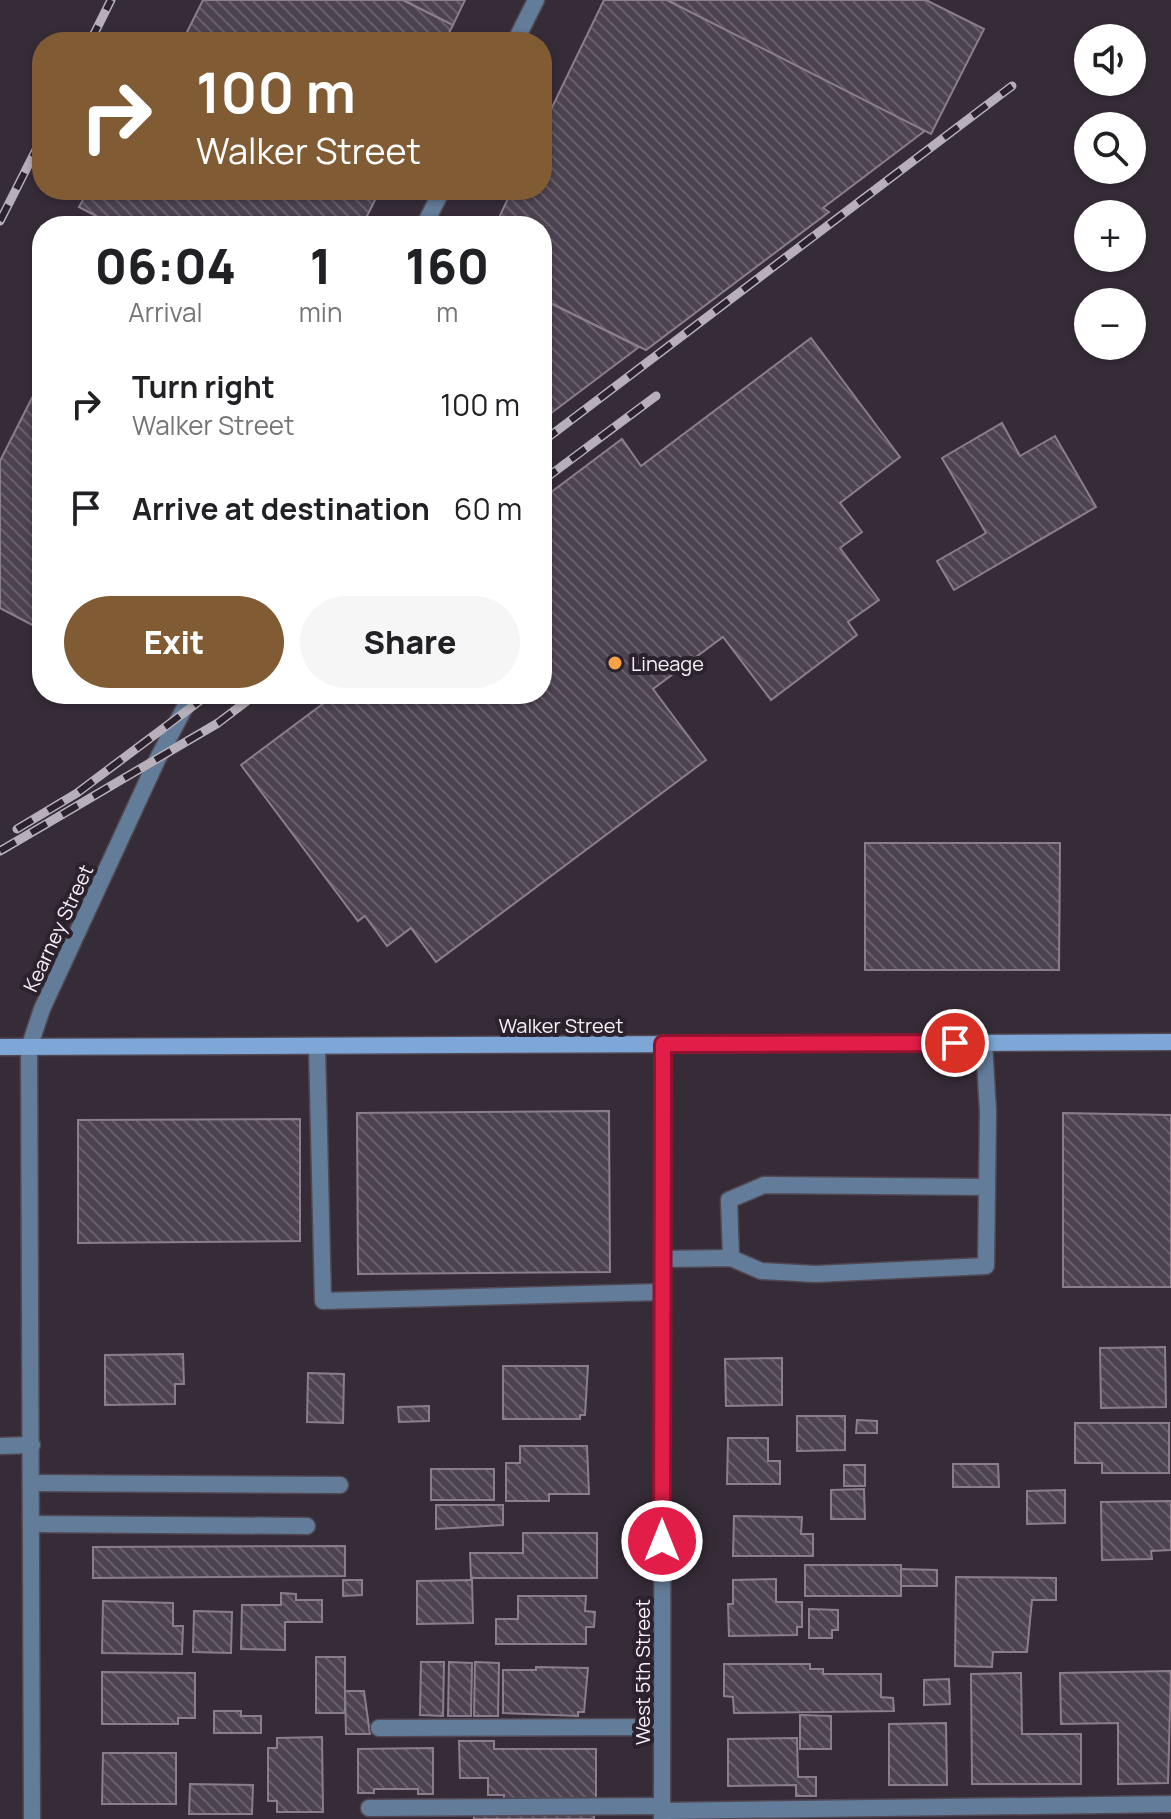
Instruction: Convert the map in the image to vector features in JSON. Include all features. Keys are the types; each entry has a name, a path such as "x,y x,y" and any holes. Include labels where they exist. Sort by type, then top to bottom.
{"main road":[{"name":"Walker Street","path":"0,1047 1171,1042"}],"street":[{"path":"520,32 536,0"},
{"name":"Kearney Street","path":"32,1819 29,1048 42,1009 187,704"},
{"path":"663,1259 731,1258 761,1271 815,1274 986,1266 984,1043"},
{"name":"West 5th Street","path":"662,1812 663,1044"},
{"path":"317,1047 323,1301 662,1292"},
{"path":"731,1258 729,1200 764,1185 987,1187"},
{"path":"0,1446 32,1445"},
{"path":"32,1483 340,1485"},
{"path":"32,1524 307,1526"},
{"path":"379,1728 662,1727"},
{"path":"369,1808 949,1812 1171,1804"}],"building":[{"path":"203,0 403,0 453,25 449,32 187,32"},
{"path":"403,0 465,0 453,25"},
{"path":"604,0 667,0 926,130 823,208 829,212 646,350 552,304 552,216 500,216 507,200 552,200 552,107"},
{"path":"667,0 926,0 984,29 931,134"},
{"path":"83,200 375,200 367,216 96,216 79,207"},
{"path":"552,304 639,347 552,412"},
{"name":"Lineage","path":"811,338 900,457 840,503 862,532 840,548 879,600 848,622 857,635 771,700 723,637 653,689 706,760 436,962 411,928 387,946 365,916 358,921 241,765 323,704 552,704 552,492 622,439 641,466"},
{"path":"32,398 32,625 0,608 0,461"},
{"path":"1002,423 1020,456 1055,436 1096,507 954,590 937,561 986,533 942,458"},
{"path":"865,843 1060,843 1059,970 865,970"},
{"path":"609,1111 610,1272 358,1274 357,1113"},
{"path":"1063,1113 1171,1115 1171,1287 1063,1287"},
{"path":"300,1119 300,1241 78,1243 78,1120"},
{"path":"1165,1347 1166,1407 1101,1408 1100,1348"},
{"path":"183,1354 184,1384 175,1384 175,1404 105,1405 105,1355"},
{"path":"782,1358 782,1405 726,1406 725,1359"},
{"path":"503,1366 588,1366 585,1415 580,1415 580,1419 503,1419"},
{"path":"308,1373 344,1374 343,1423 307,1422"},
{"path":"429,1406 429,1421 399,1422 398,1407"},
{"path":"797,1416 845,1416 845,1450 797,1451"},
{"path":"857,1420 877,1421 877,1433 856,1433"},
{"path":"1075,1423 1169,1423 1169,1473 1102,1473 1102,1463 1075,1463"},
{"path":"728,1438 768,1438 768,1461 780,1461 780,1484 727,1484"},
{"path":"520,1446 587,1446 589,1494 549,1494 549,1501 506,1501 506,1463 520,1463"},
{"path":"953,1464 998,1464 999,1487 953,1487"},
{"path":"844,1465 865,1465 865,1486 844,1486"},
{"path":"431,1469 494,1469 494,1500 431,1500"},
{"path":"864,1489 865,1519 831,1519 831,1490"},
{"path":"1065,1490 1065,1523 1027,1524 1027,1491"},
{"path":"1171,1501 1171,1550 1151,1551 1152,1559 1102,1560 1101,1502"},
{"path":"436,1505 503,1505 503,1525 436,1529"},
{"path":"734,1516 802,1517 801,1534 813,1534 813,1556 733,1556"},
{"path":"523,1533 597,1533 597,1578 471,1578 470,1553 523,1553"},
{"path":"345,1546 345,1576 93,1578 93,1547"},
{"path":"805,1565 901,1565 901,1596 805,1596"},
{"path":"901,1569 937,1570 937,1586 901,1586"},
{"path":"956,1577 1056,1578 1056,1600 1032,1600 1027,1652 993,1652 992,1667 955,1666"},
{"path":"776,1579 776,1602 802,1602 802,1627 797,1627 797,1635 729,1636 728,1604 733,1604 733,1580"},
{"path":"343,1580 362,1580 362,1595 343,1596"},
{"path":"472,1580 473,1623 417,1624 417,1581"},
{"path":"281,1593 296,1594 296,1600 322,1600 322,1622 285,1622 285,1650 241,1649 242,1605 281,1605"},
{"path":"518,1596 586,1596 585,1611 595,1612 594,1627 586,1627 586,1644 496,1644 496,1619 518,1619"},
{"path":"103,1601 173,1603 173,1626 183,1626 182,1654 102,1653"},
{"path":"809,1609 838,1610 838,1630 832,1630 832,1638 809,1638"},
{"path":"194,1611 232,1612 231,1653 193,1652"},
{"path":"316,1657 345,1657 345,1713 316,1713"},
{"path":"421,1662 444,1662 443,1716 420,1715"},
{"path":"449,1662 472,1663 471,1716 448,1716"},
{"path":"475,1662 499,1663 498,1716 474,1716"},
{"path":"724,1664 810,1664 810,1669 823,1669 823,1674 881,1674 881,1697 893,1698 894,1711 734,1713 733,1697 724,1696"},
{"path":"536,1667 588,1668 584,1712 578,1712 578,1716 503,1713 503,1670 536,1670"},
{"path":"1171,1671 1168,1783 1118,1784 1118,1723 1061,1724 1060,1673"},
{"path":"102,1672 195,1673 195,1718 178,1718 178,1724 102,1724"},
{"path":"1021,1673 1022,1734 1081,1734 1081,1784 972,1784 971,1674"},
{"path":"949,1679 950,1704 924,1705 924,1680"},
{"path":"345,1691 364,1691 370,1734 346,1734"},
{"path":"214,1711 241,1711 241,1716 261,1716 261,1733 214,1733"},
{"path":"800,1715 831,1716 831,1749 800,1749"},
{"path":"946,1723 947,1785 889,1785 889,1724"},
{"path":"322,1737 323,1812 277,1812 277,1801 268,1801 268,1748 277,1748 277,1738"},
{"path":"797,1738 798,1777 816,1777 816,1796 796,1796 796,1785 728,1786 728,1739"},
{"path":"459,1741 494,1741 494,1749 596,1749 596,1798 504,1799 504,1795 488,1795 488,1778 460,1778"},
{"path":"433,1748 433,1794 418,1794 418,1789 374,1789 374,1793 358,1793 358,1749"},
{"path":"103,1753 176,1753 176,1804 102,1804"},
{"path":"190,1784 253,1785 252,1814 189,1814"},
{"path":"474,1815 594,1815 594,1819 474,1819"}],"railway":[{"path":"95,32 111,0"},
{"path":"552,434 1012,86"},
{"path":"0,221 32,158"},
{"path":"552,474 656,396"},
{"path":"17,829 77,793 196,704"},
{"path":"0,851 218,723 243,704"}],"place":[{"name":"Lineage","path":"615,663"}],"route":[{"path":"662,1541 663,1044 955,1043"}]}
